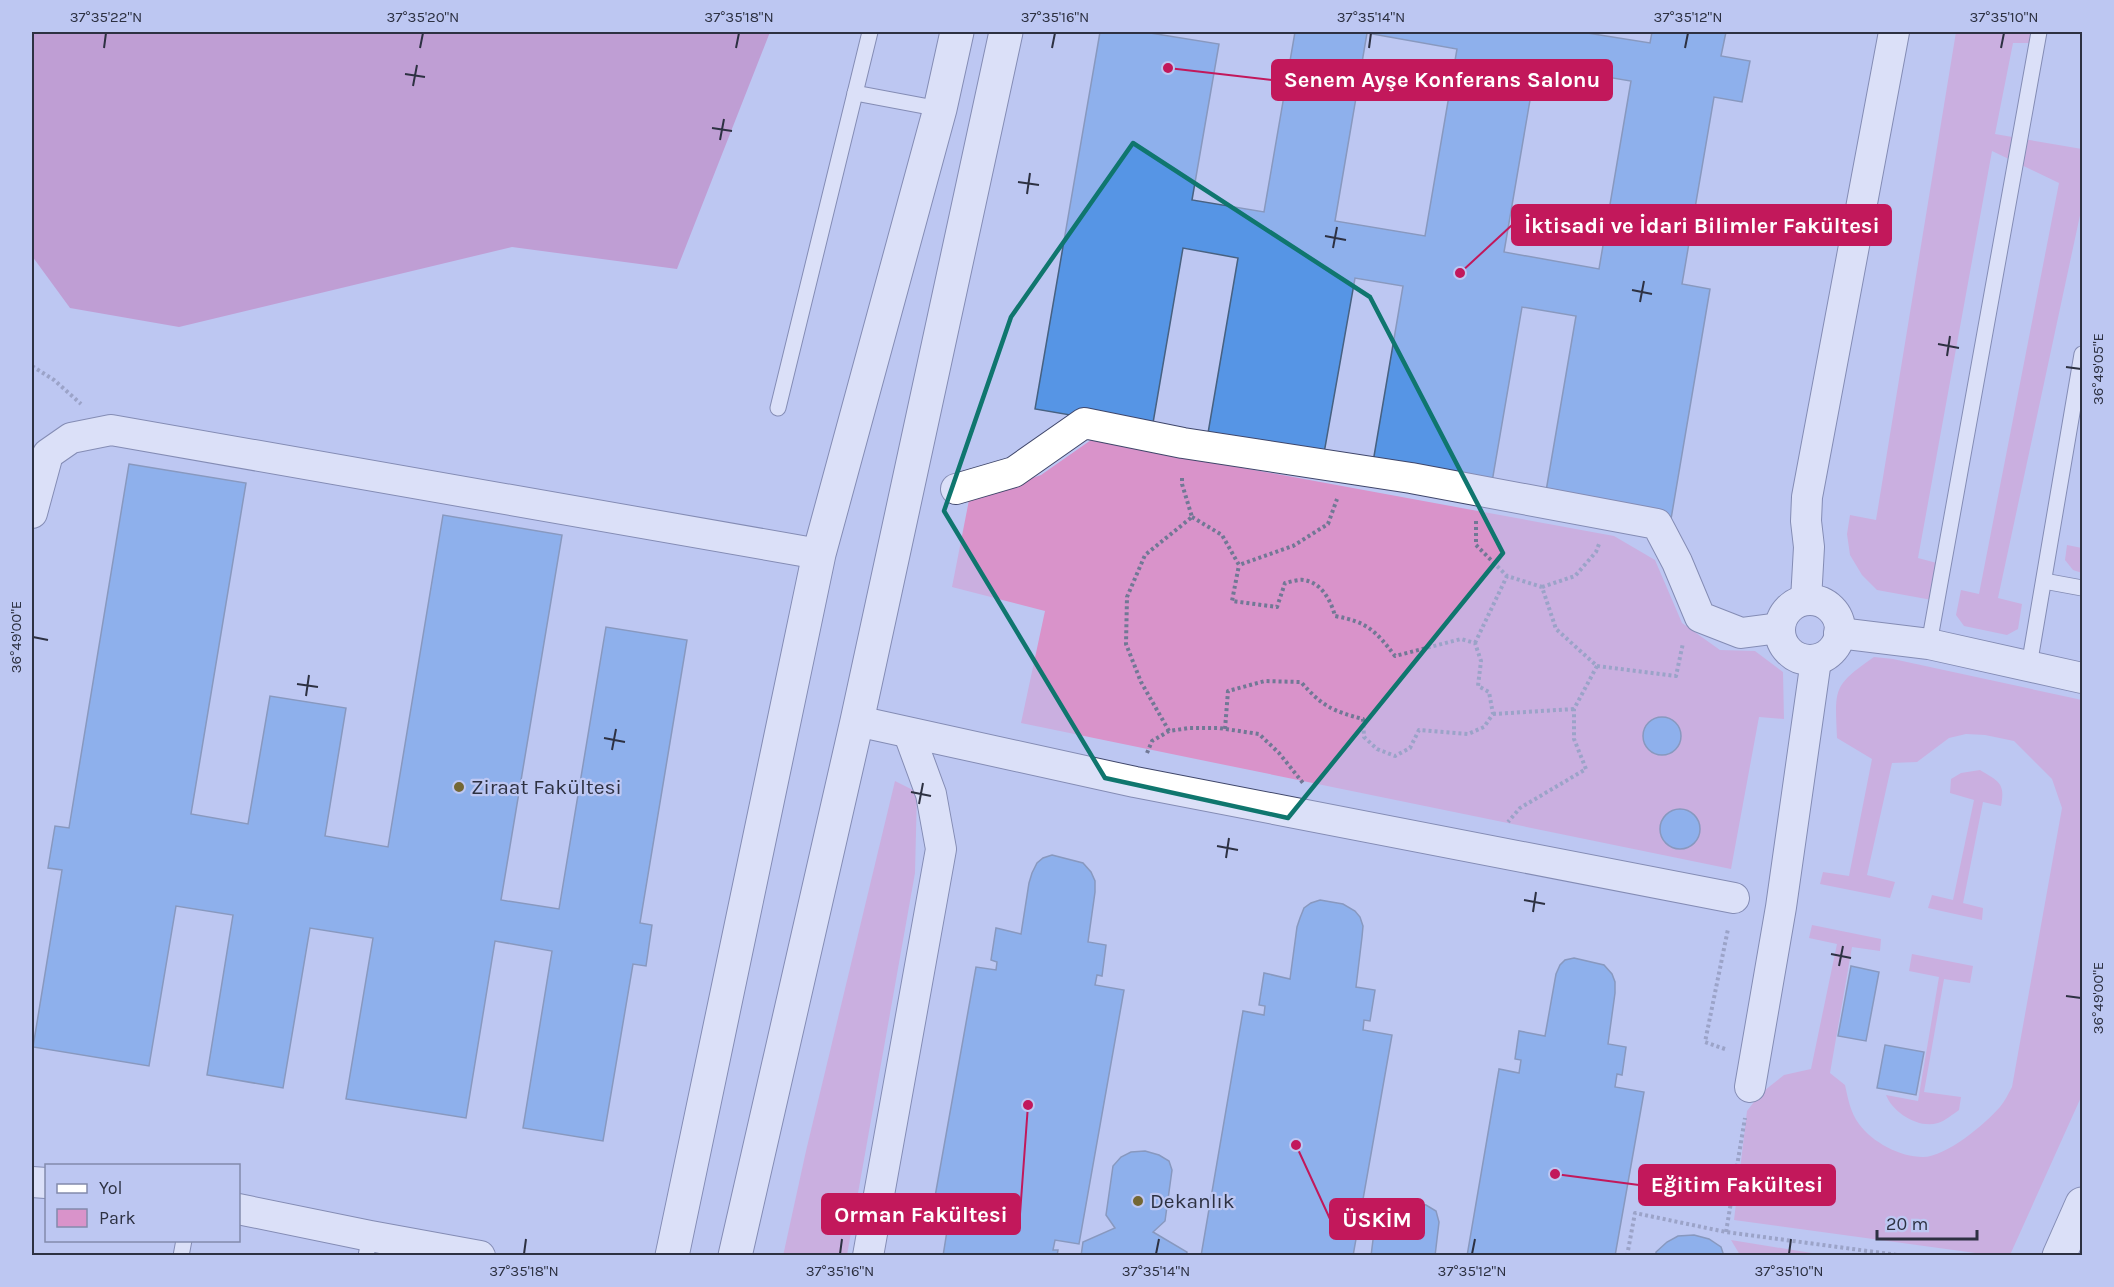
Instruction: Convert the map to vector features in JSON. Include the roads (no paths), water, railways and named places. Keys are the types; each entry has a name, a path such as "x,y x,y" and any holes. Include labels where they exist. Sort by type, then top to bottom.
{"street":[{"path":"672,1256 819,554 940,109 957,32"},
{"path":"735,1256 857,721 1006,32"},
{"path":"1806,600 1809,547 1806,521 1807,497 1894,32"},
{"path":"956,489 1014,472 1084,423 1183,443 1348,468 1657,524 1677,562 1700,617 1741,633 1779,628"},
{"path":"32,513 48,454 70,438 111,430 819,554"},
{"path":"1813,600 1824,603 1834,612 1839,622 1839,640 1826,657 1805,661 1794,657 1785,648 1780,638 1779,628 1782,616 1790,607 1801,601 1813,600"},
{"path":"1839,633 1929,644 2082,678"},
{"path":"1750,1087 1781,907 1816,660"},
{"path":"857,721 1135,782 1734,898"},
{"path":"868,1256 941,849 931,794 909,734"},
{"path":"2059,1256 2082,1204"},
{"path":"240,1210 368,1246 480,1256"}],"lane":[{"path":"778,408 870,32"},
{"path":"1929,644 2039,32"},
{"path":"855,93 940,109"},
{"path":"2030,666 2082,354"},
{"path":"2044,581 2082,588"}],"place":[{"name":"Senem Ayşe Konferans Salonu","path":"1168,68"},
{"name":"İktisadi ve İdari Bilimler Fakültesi","path":"1460,273"},
{"name":"Ziraat Fakültesi","path":"459,787"},
{"name":"Orman Fakültesi","path":"1028,1105"},
{"name":"ÜSKİM","path":"1296,1145"},
{"name":"Eğitim Fakültesi","path":"1555,1174"},
{"name":"Dekanlık","path":"1138,1201"}]}
